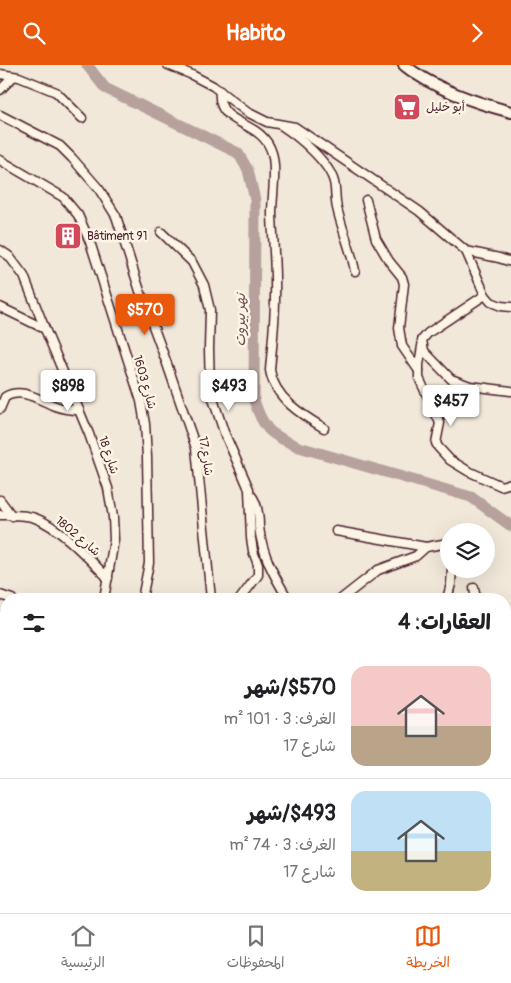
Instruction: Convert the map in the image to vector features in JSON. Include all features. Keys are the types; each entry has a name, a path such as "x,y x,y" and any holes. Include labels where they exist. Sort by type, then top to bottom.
{"main road":[{"path":"404,65 438,87 511,112"}],"street":[{"path":"168,65 190,74 220,91 247,112 270,123 295,127 419,211 466,251 485,295 494,304 511,307"},
{"path":"0,74 19,77 56,92 82,118"},
{"path":"0,90 13,77"},
{"path":"220,91 220,104 223,111 254,128 265,139 274,160 272,215 276,300 271,378 277,389 291,405 324,428"},
{"name":"شارع 17","path":"0,115 54,143 66,152 104,195 118,221 140,291 196,448 210,593"},
{"path":"282,126 297,137 325,165 333,180 337,209 352,254 355,271"},
{"name":"شارع 1603","path":"0,160 63,197 78,215 90,242 138,392 145,424 148,563 143,593"},
{"path":"366,200 376,239 389,261 402,277 404,284 399,329 402,347 418,371 422,386 438,417 440,428 436,444 442,453 468,471 495,484 504,485 511,483"},
{"path":"161,232 192,262 204,285 210,310 210,390 224,432 247,483 251,538 258,565 258,575 244,593"},
{"name":"شارع 18","path":"0,250 8,256 24,276 104,473 111,503 114,540 105,593"},
{"path":"466,251 511,262"},
{"path":"418,371 422,340 428,333 485,295"},
{"path":"0,307 44,329"},
{"path":"422,346 430,358 455,381 470,386 511,391"},
{"path":"0,409 5,397 10,394 21,393 36,397 59,408 79,410"},
{"path":"249,494 255,500 262,547 266,560 285,593"},
{"path":"0,500 12,516"},
{"name":"شارع 1802","path":"0,515 23,515 37,519 53,528 84,554 108,578"},
{"path":"336,531 426,547 440,545"},
{"path":"349,593 378,570 416,556 426,547"},
{"path":"448,593 450,578"},
{"path":"474,588 475,593"}],"waterway":[{"name":"نهر بيروت","path":"87,65 105,88 238,153 248,170 255,200 254,400 265,426 275,435 299,447 471,497 511,526"}],"place":[{"name":"أبو خليل","path":"407,107"},
{"name":"Bâtiment 91","path":"68,236"}]}
